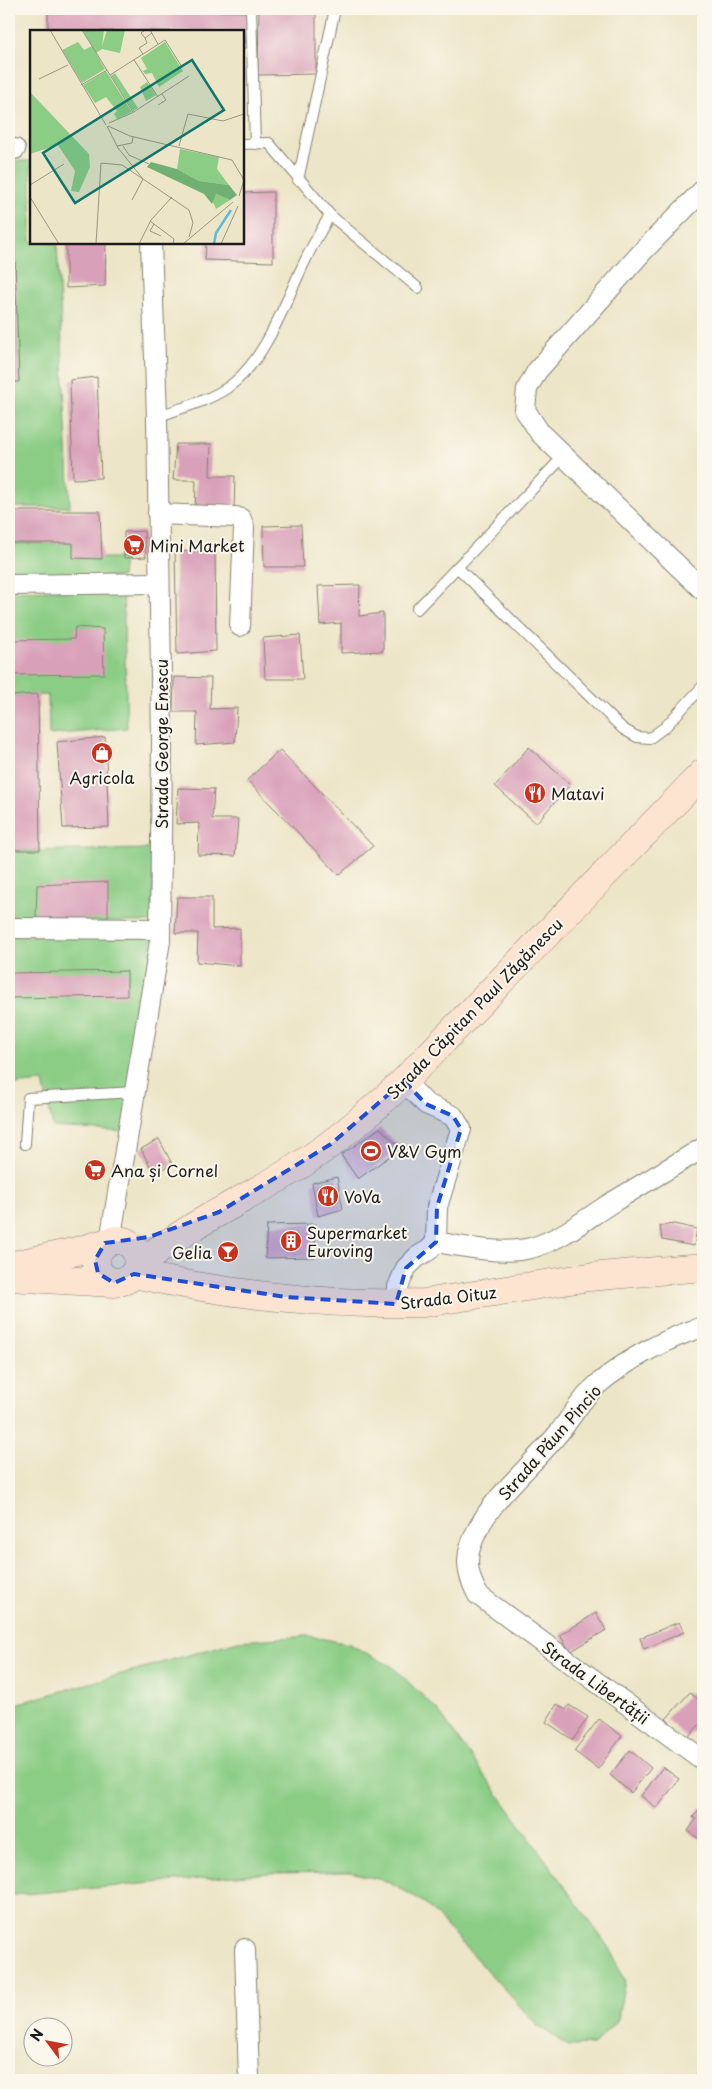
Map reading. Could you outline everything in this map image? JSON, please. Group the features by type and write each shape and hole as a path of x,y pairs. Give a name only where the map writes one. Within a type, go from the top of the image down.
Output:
{"main road":[{"name":"Strada Căpitan Paul Zăgănescu","path":"129,1274 164,1246 313,1157 352,1128 404,1081 703,773"},
{"name":"Strada Căpitan Paul Zăgănescu","path":"9,1266 73,1252 111,1241 149,1237 218,1212"},
{"path":"111,1241 123,1241 134,1248 138,1260 129,1274 102,1278 96,1266 97,1253 111,1241"},
{"name":"Strada Oituz","path":"129,1274 187,1285 286,1297 396,1304 424,1303 589,1277 703,1267"},
{"path":"9,1276 129,1274"}],"street":[{"path":"703,190 643,251 537,371 526,389 525,410 540,433 563,457 703,590"},
{"name":"Strada George Enescu","path":"111,1241 160,941 162,742 151,244"},
{"path":"158,514 236,517 241,519 244,527 240,626"},
{"path":"9,585 159,583"},
{"path":"9,928 160,929"},
{"path":"396,1304 398,1287 406,1268 436,1242 436,1207 461,1130 453,1116 426,1104 404,1081"},
{"path":"436,1242 472,1248 501,1250 529,1248 559,1238 703,1148"},
{"name":"Strada Păun Pincio","path":"489,1603 478,1595 468,1569 470,1548 497,1502 534,1464 562,1430 574,1411 596,1386 618,1369 651,1349 689,1331 703,1327"},
{"name":"Strada Libertății","path":"489,1603 703,1760"},
{"path":"245,1949 249,2080"}],"lane":[{"path":"251,9 255,144"},
{"path":"298,180 334,9"},
{"path":"244,144 269,143 298,180 330,215 418,288"},
{"path":"156,417 206,399 227,388 245,372 272,333 306,260 330,215"},
{"path":"417,609 563,457"},
{"path":"457,567 623,729 637,737 650,738 665,727 703,686"},
{"path":"25,1144 28,1098 136,1092"}],"highlighted area":[{"path":"404,1081 426,1104 453,1116 461,1129 437,1207 436,1242 406,1268 396,1304 286,1297 134,1274 114,1283 98,1273 95,1260 105,1243 149,1237 219,1212 331,1144"}],"green space":[{"path":"9,161 30,161 30,244 57,244 70,507 9,507"},
{"path":"9,543 73,543 74,558 124,558 122,577 9,578"},
{"path":"123,589 127,728 49,735 48,695 9,696 9,591"},
{"path":"154,849 152,922 9,922 9,851"},
{"path":"153,935 126,1132 53,1127 43,1082 9,1085 9,936"},
{"path":"309,1636 349,1644 393,1667 438,1711 609,1948 625,1980 618,2019 594,2045 568,2046 538,2026 426,1904 390,1882 350,1872 270,1873 13,1895 9,1898 9,1706 238,1641"}],"building":[{"path":"48,9 159,9 247,12 246,48 244,48 244,30 48,30"},
{"path":"259,9 316,9 316,74 258,75"},
{"path":"273,192 273,262 205,260 206,244 244,244 244,193"},
{"path":"9,197 13,197 19,382 9,382"},
{"path":"66,244 106,244 105,286 66,288"},
{"path":"97,377 101,478 73,479 70,380"},
{"path":"176,444 211,444 210,476 235,476 234,512 195,512 196,480 173,480"},
{"path":"9,511 100,511 102,559 73,558 73,543 9,543"},
{"path":"301,525 303,567 264,567 263,526"},
{"name":"Mini Market","path":"144,531 146,557 124,558 124,532"},
{"path":"215,550 216,651 177,654 175,552"},
{"path":"360,585 359,616 383,613 383,651 341,653 341,623 320,625 318,586"},
{"path":"75,627 103,629 104,674 9,675 9,640 74,639"},
{"path":"300,635 303,679 265,679 263,638"},
{"path":"174,677 211,678 210,709 237,708 235,742 196,745 197,712 173,712"},
{"path":"38,694 40,850 9,850 9,696"},
{"path":"105,737 109,827 63,828 57,742"},
{"path":"529,747 570,785 536,823 495,786"},
{"path":"280,750 373,846 339,875 247,780"},
{"path":"178,788 214,789 212,819 238,819 235,856 198,855 199,823 176,824"},
{"path":"108,882 108,919 36,919 37,885"},
{"path":"10,896 13,917 9,917"},
{"path":"177,897 212,897 212,929 240,928 240,966 197,962 198,933 175,933"},
{"path":"127,971 127,996 9,998 9,973"},
{"name":"V&V Gym","path":"380,1128 401,1148 358,1179 341,1155"},
{"path":"159,1139 172,1164 154,1174 141,1149"},
{"name":"VoVa","path":"337,1177 343,1209 318,1216 312,1183"},
{"name":"Supermarket Euroving","path":"316,1224 315,1257 265,1258 267,1225"},
{"path":"674,1224 697,1229 694,1246 662,1240 660,1226"},
{"path":"596,1613 606,1630 570,1652 560,1635"},
{"path":"679,1622 684,1632 644,1649 640,1638"},
{"path":"690,1692 703,1704 703,1721 687,1738 666,1719"},
{"path":"557,1704 566,1710 569,1705 588,1717 573,1740 546,1722"},
{"path":"599,1719 622,1736 598,1769 574,1751"},
{"path":"630,1750 651,1768 631,1793 610,1775"},
{"path":"663,1767 679,1779 657,1808 641,1796"},
{"path":"701,1807 703,1809 703,1842 688,1831 696,1819 693,1817"}],"place":[{"name":"Mini Market","path":"134,545"},
{"name":"Agricola","path":"102,753"},
{"name":"Matavi","path":"535,793"},
{"name":"V&V Gym","path":"371,1151"},
{"name":"Ana și Cornel","path":"95,1170"},
{"name":"VoVa","path":"328,1196"},
{"name":"Supermarket Euroving","path":"291,1241"},
{"name":"Gelia","path":"228,1252"}]}
